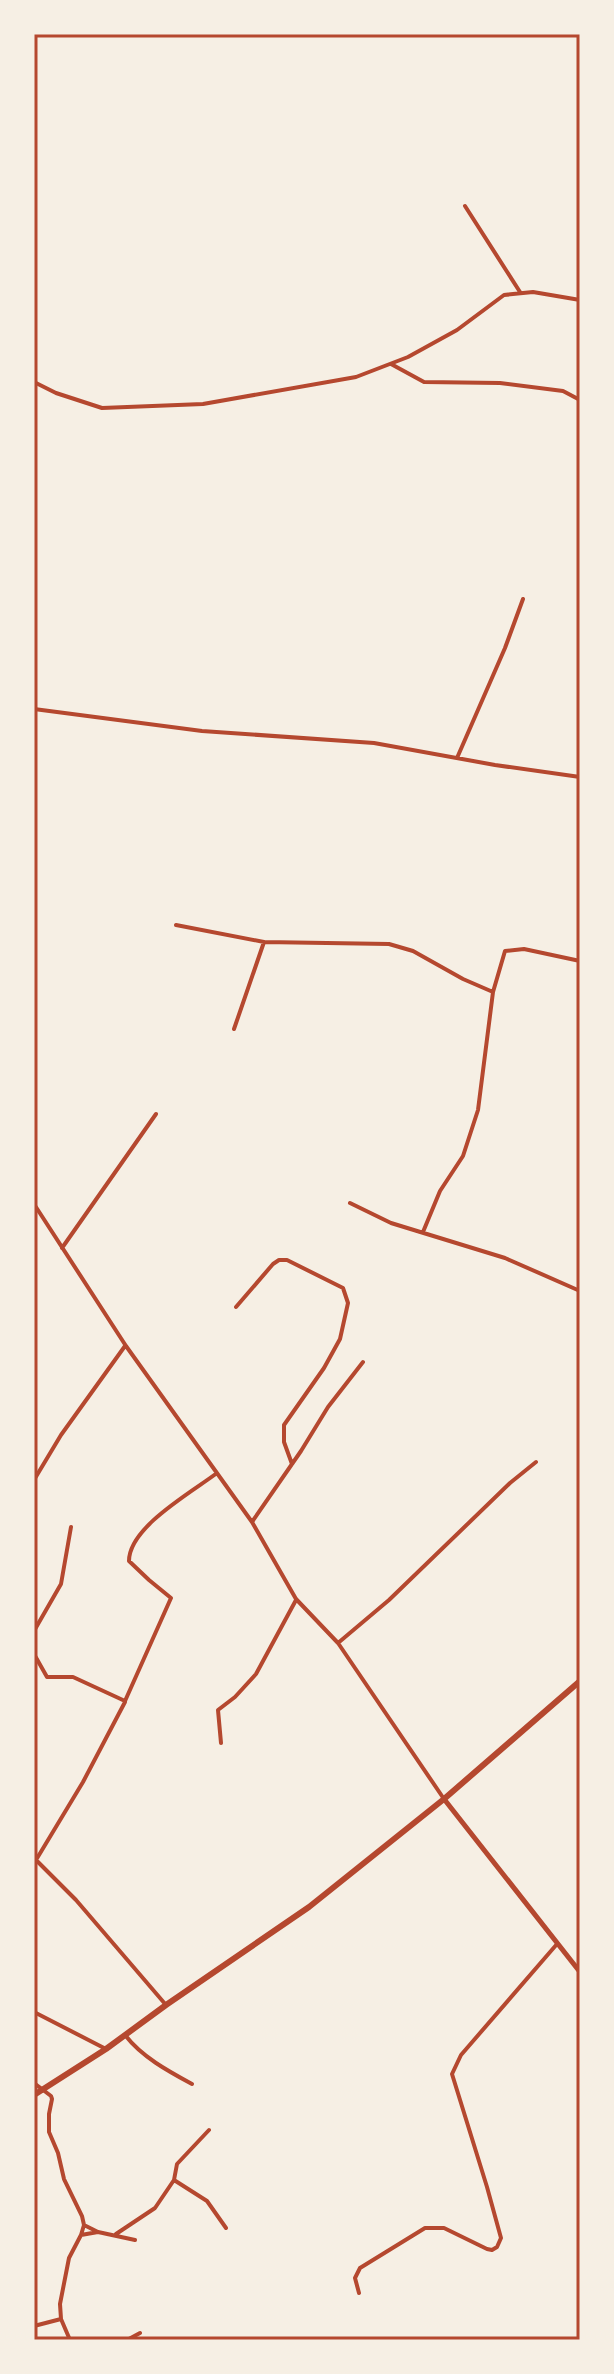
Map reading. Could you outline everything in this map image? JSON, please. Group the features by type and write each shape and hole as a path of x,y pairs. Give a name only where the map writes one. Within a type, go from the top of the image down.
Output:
{"main road":[{"path":"34,2095 106,2049 309,1907 444,1799 580,1681"},
{"path":"444,1799 580,1972"}],"street":[{"path":"465,206 520,292"},
{"path":"34,382 56,393 102,408 203,404 356,377 408,357 457,330 504,295 533,292 580,300"},
{"path":"391,364 424,382 500,383 563,391 580,400"},
{"path":"457,758 523,599"},
{"path":"34,709 202,731 374,743 580,777"},
{"path":"176,925 264,942 389,944 413,951 493,992"},
{"path":"234,1029 264,942"},
{"path":"423,1232 440,1191 463,1156 478,1110 493,992 505,951 524,949 580,961"},
{"path":"62,1248 156,1114"},
{"path":"350,1203 391,1223 505,1258 580,1291"},
{"path":"34,1204 126,1346 252,1522 296,1599 338,1643 444,1799"},
{"path":"236,1307 279,1260 287,1260 343,1288 346,1293 348,1303 340,1339 324,1368 284,1425 284,1442 292,1464"},
{"path":"34,1480 61,1435 126,1346"},
{"path":"252,1522 328,1407 363,1362"},
{"path":"338,1643 389,1600 454,1535 536,1462"},
{"path":"166,2005 76,1900 35,1859 83,1782 125,1701 171,1598 129,1561 129,1550 146,1527 217,1473"},
{"path":"34,1631 61,1584 71,1527"},
{"path":"221,1743 218,1710 256,1674 296,1599"},
{"path":"34,1654 47,1677 73,1677 125,1701"},
{"path":"359,2293 355,2278 360,2268 425,2228 444,2228 487,2249 497,2247 501,2238 491,2199 452,2074 461,2055 557,1944"},
{"path":"34,2012 106,2049"},
{"path":"125,2035 132,2045 155,2062 192,2084"},
{"path":"34,2083 52,2099 49,2132 64,2179 84,2225 63,2278 61,2319 70,2340"},
{"path":"116,2234 155,2208 174,2180 177,2164 209,2130"},
{"path":"174,2180 207,2201 226,2228"},
{"path":"84,2225 98,2232"},
{"path":"81,2235 98,2232 135,2240"},
{"path":"34,2326 61,2319"},
{"path":"127,2340 140,2333"}]}
